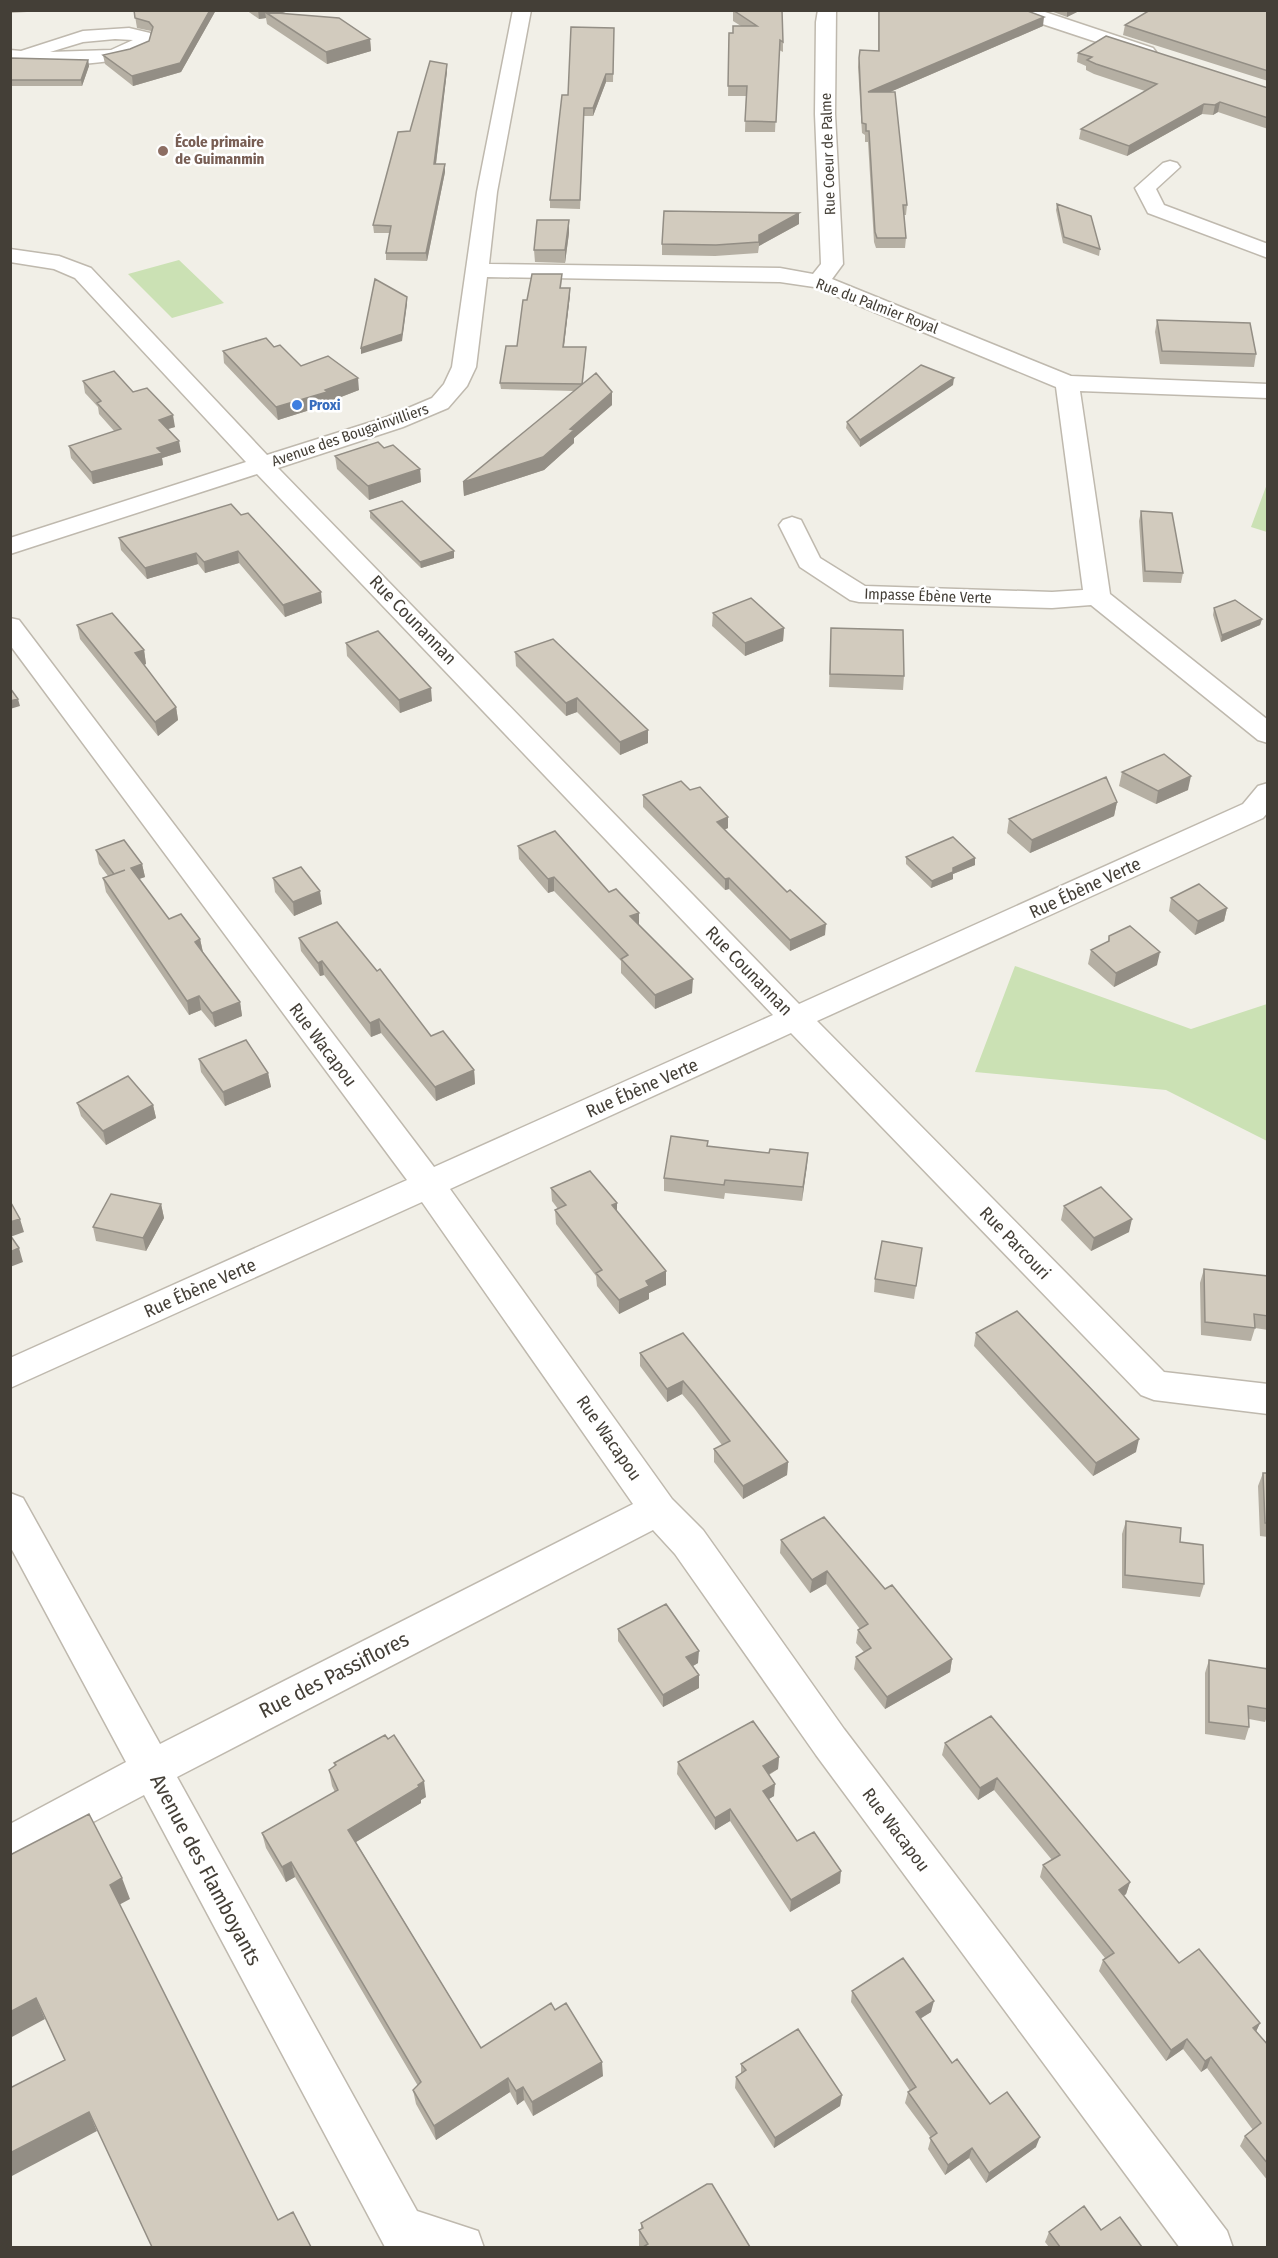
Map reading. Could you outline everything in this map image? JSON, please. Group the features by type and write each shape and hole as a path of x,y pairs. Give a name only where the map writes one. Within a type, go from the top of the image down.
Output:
{"street":[{"name":"Avenue des Bougainvilliers","path":"10,546 395,422 440,403 455,386 464,367 487,192 522,10"},
{"path":"1019,10 1166,58"},
{"name":"Rue Coeur de Palme","path":"819,281 832,264 825,114 826,16"},
{"path":"115,32 143,37 141,46 128,53 88,57 18,56 45,47 115,32"},
{"path":"1170,167 1145,188 1155,209 1268,252"},
{"name":"Rue Counannan","path":"10,255 59,263 83,273 263,464 797,1020"},
{"name":"Rue du Palmier Royal","path":"478,270 780,275 819,281 1068,383 1268,391"},
{"path":"1068,383 1097,597 1268,734"},
{"name":"Impasse Ébène Verte","path":"792,525 809,562 859,594 1052,600 1097,597"},
{"name":"Rue Wacapou","path":"10,626 429,1185 659,1510 689,1542 830,1742 1210,2247"},
{"name":"Rue Ébène Verte","path":"10,1374 797,1020 1253,811 1268,792"},
{"name":"Rue Parcouri","path":"797,1020 1154,1385 1268,1399"},
{"name":"Avenue des Flamboyants","path":"10,1509 152,1769 399,2239"},
{"name":"Rue des Passiflores","path":"10,1846 152,1769 624,1525 659,1510"},
{"path":"399,2239 461,2247"}],"green space":[{"path":"179,260 224,303 172,318 128,274"},
{"path":"1267,484 1267,532 1251,527"},
{"path":"1015,966 1191,1029 1267,1004 1267,1141 1166,1090 975,1072"}],"building":[{"path":"134,10 210,10 180,63 132,76 103,55 130,49 149,41 153,27 149,22 135,18"},
{"path":"733,10 782,10 783,42 780,40 776,122 745,121 747,86 728,86 729,33 733,33 733,26 757,26"},
{"path":"879,10 1025,10 1044,17 868,92 895,92 907,205 903,205 906,238 877,238 869,131 866,131 866,124 862,123 860,50 879,51"},
{"path":"1150,10 1268,10 1268,71 1125,25"},
{"path":"265,12 339,18 370,39 326,52"},
{"path":"571,27 614,28 613,74 606,74 593,108 584,108 580,200 550,200 562,95 568,95"},
{"path":"1106,36 1268,88 1268,118 1220,102 1215,105 1204,104 1129,146 1081,129 1157,84 1096,64 1087,60 1092,57 1078,53"},
{"path":"10,58 88,60 81,80 10,80"},
{"path":"430,61 447,64 434,164 445,164 426,253 386,253 391,226 373,225 398,132 410,131"},
{"path":"1057,204 1091,216 1100,249 1064,237"},
{"path":"664,211 799,213 759,235 759,242 716,245 662,244"},
{"path":"537,220 569,220 565,250 534,250"},
{"path":"532,274 562,274 560,288 570,288 563,347 586,347 582,384 500,383 506,346 517,346 523,300 527,300"},
{"path":"375,279 407,297 402,334 361,348"},
{"path":"1157,320 1250,323 1256,354 1162,351"},
{"path":"266,338 274,347 280,345 301,366 328,356 358,378 325,390 327,392 276,407 223,351"},
{"path":"921,365 954,378 860,440 847,422"},
{"path":"114,371 133,392 147,388 173,415 159,420 179,441 157,448 162,453 91,472 69,446 121,429 97,403 101,401 83,381"},
{"path":"596,373 612,392 570,429 574,430 543,457 463,482"},
{"path":"378,442 384,448 393,445 420,469 368,486 335,456"},
{"path":"402,501 454,551 420,562 370,511"},
{"path":"231,504 241,515 248,513 321,592 283,605 238,551 204,562 196,553 145,568 119,538"},
{"path":"1141,511 1172,513 1183,573 1145,571"},
{"path":"751,598 784,628 745,643 713,613"},
{"path":"1235,600 1262,619 1222,635 1214,608"},
{"path":"112,613 144,650 135,653 176,707 155,722 77,625"},
{"path":"831,628 903,630 904,676 830,674"},
{"path":"378,631 431,688 399,700 346,643"},
{"path":"553,639 648,730 620,742 577,698 566,703 515,652"},
{"path":"10,688 18,699 10,701"},
{"path":"1164,754 1191,776 1158,791 1122,772"},
{"path":"1106,777 1117,802 1032,840 1009,819"},
{"path":"681,781 690,790 700,787 728,817 717,822 787,892 790,890 826,924 790,940 729,878 725,879 643,795"},
{"path":"555,831 609,892 616,889 639,913 630,916 693,979 655,995 621,959 628,955 554,877 548,879 518,846"},
{"path":"953,837 975,858 953,868 953,872 932,881 906,857"},
{"path":"124,840 142,864 131,868 169,919 181,914 200,939 195,942 240,1002 212,1013 199,996 187,1001 103,878 114,874 96,850"},
{"path":"301,867 320,891 293,902 273,878"},
{"path":"1199,884 1227,908 1198,921 1171,898"},
{"path":"337,922 377,971 380,969 431,1036 443,1031 474,1070 435,1087 379,1019 370,1023 322,961 318,963 299,938"},
{"path":"1130,926 1160,952 1116,973 1091,950 1109,941 1109,936"},
{"path":"246,1040 268,1073 223,1092 199,1059"},
{"path":"128,1076 153,1105 103,1131 77,1103"},
{"path":"671,1136 708,1141 707,1146 769,1153 770,1149 808,1153 803,1187 725,1180 724,1185 664,1178"},
{"path":"590,1171 617,1203 612,1205 666,1271 646,1281 649,1286 619,1300 596,1273 602,1270 555,1210 566,1205 551,1188"},
{"path":"1101,1187 1132,1219 1094,1238 1064,1206"},
{"path":"111,1194 161,1204 143,1238 93,1227"},
{"path":"10,1201 20,1219 10,1222"},
{"path":"10,1235 19,1248 10,1252"},
{"path":"882,1241 922,1248 916,1286 875,1279"},
{"path":"1204,1269 1268,1276 1268,1316 1254,1314 1255,1328 1205,1322"},
{"path":"1017,1311 1139,1439 1096,1463 976,1333"},
{"path":"683,1333 788,1462 743,1486 714,1449 730,1441 695,1395 683,1381 667,1389 640,1353"},
{"path":"1263,1473 1268,1473 1268,1523 1265,1523"},
{"path":"824,1517 885,1589 892,1585 952,1659 887,1697 856,1657 871,1648 858,1630 868,1624 827,1571 812,1580 781,1540"},
{"path":"1126,1521 1181,1528 1180,1542 1203,1545 1204,1584 1125,1575"},
{"path":"666,1604 699,1651 686,1657 699,1675 663,1695 618,1629"},
{"path":"1209,1660 1268,1669 1268,1709 1248,1706 1249,1727 1209,1722"},
{"path":"991,1716 1130,1882 1119,1890 1179,1963 1199,1949 1260,2023 1253,2028 1268,2045 1268,2164 1245,2136 1261,2123 1211,2057 1205,2061 1187,2039 1171,2050 1103,1960 1114,1953 1043,1865 1060,1855 997,1778 980,1788 945,1743"},
{"path":"753,1721 779,1757 763,1766 775,1784 763,1791 797,1841 814,1832 841,1871 791,1900 730,1809 715,1818 678,1762"},
{"path":"385,1735 388,1739 394,1735 424,1781 418,1785 419,1787 348,1830 481,2048 551,2003 555,2010 566,2003 602,2062 532,2102 523,2087 516,2091 508,2078 434,2126 413,2090 421,2082 291,1862 282,1867 262,1833 338,1790 329,1770 336,1765 334,1763"},
{"path":"89,1814 122,1878 110,1885 278,2220 293,2212 311,2247 152,2247 89,2112 10,2153 10,2088 65,2060 36,1998 10,2012 10,1855"},
{"path":"903,1958 934,2001 916,2012 952,2063 957,2059 990,2104 1007,2092 1040,2137 989,2173 972,2148 948,2165 930,2138 937,2133 908,2092 916,2087 852,1991"},
{"path":"798,2029 842,2095 775,2138 736,2077 746,2070 741,2064"},
{"path":"707,2184 712,2184 750,2247 643,2247 648,2244 639,2230 643,2228 641,2223"},
{"path":"1084,2206 1101,2230 1120,2217 1142,2247 1060,2247 1049,2232"}],"place":[{"name":"École primaire de Guimanmin","path":"163,151"},
{"name":"Proxi","path":"297,405"}]}
